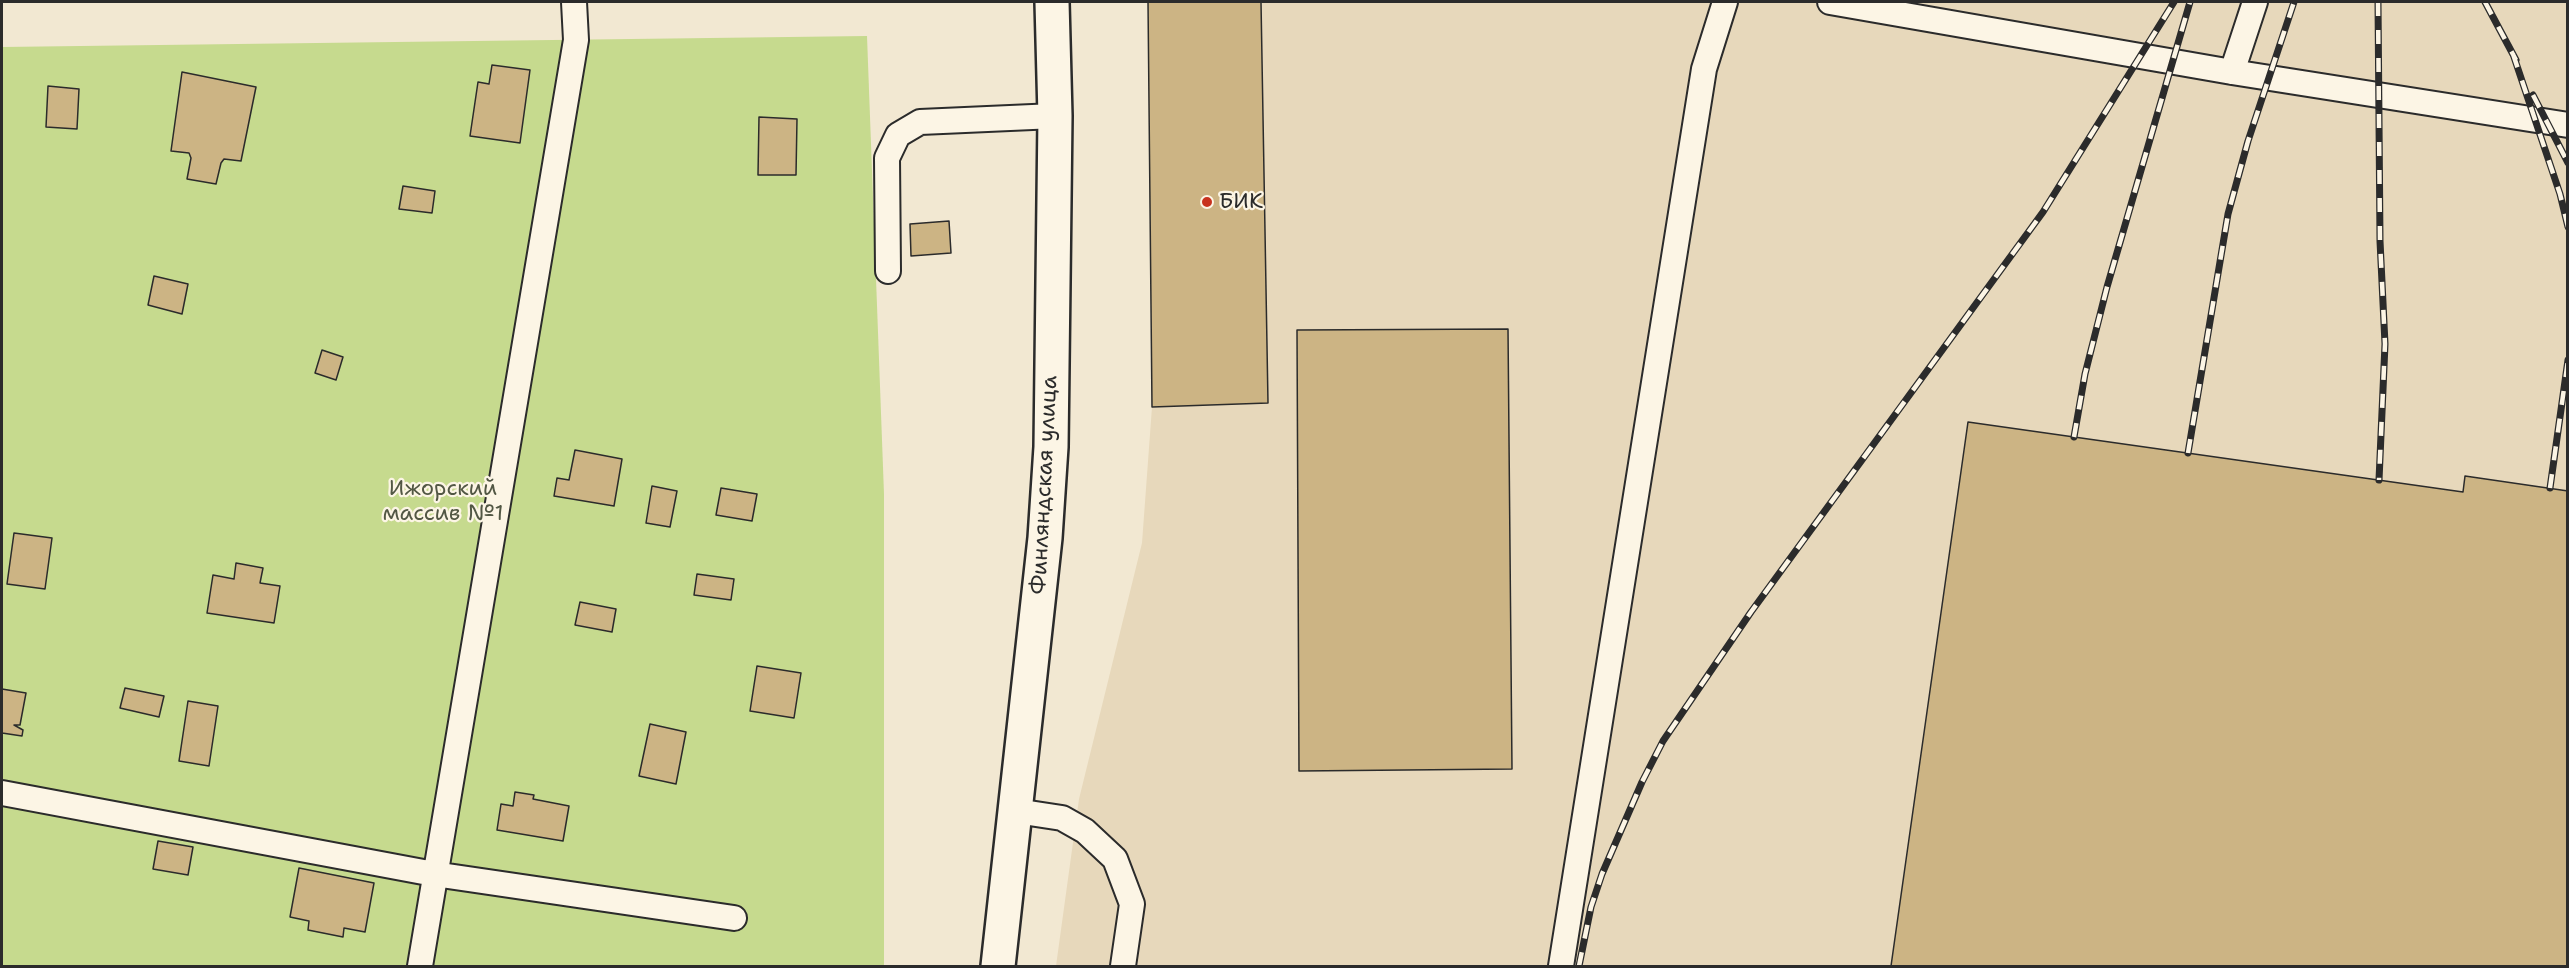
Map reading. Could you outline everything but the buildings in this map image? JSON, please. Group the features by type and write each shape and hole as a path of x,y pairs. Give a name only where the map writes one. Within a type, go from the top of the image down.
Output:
{"street":[{"name":"Финляндская улица","path":"998,966 1045,537 1051,447 1055,116 1052,2"}],"lane":[{"path":"420,966 576,40 574,2"},
{"path":"1561,966 1704,69 1725,2"},
{"path":"1830,2 2232,72 2568,125"},
{"path":"2232,72 2255,2"},
{"path":"888,271 887,158 898,135 920,122 1055,116"},
{"path":"2,793 434,874 734,918"},
{"path":"1016,810 1062,818 1085,831 1115,859 1132,904 1123,966"}],"shaded area":[{"path":"1261,2 2567,2 2567,966 1056,966 1079,799 1142,543 1152,407 1268,403"}],"green space":[{"name":"Ижорский массив №1","path":"867,36 884,494 884,966 2,966 2,47"}],"railway":[{"path":"1579,966 1591,907 1602,874 1642,782 1663,741 1751,612 2043,212 2174,2"},
{"path":"2074,437 2085,374 2107,287 2190,2"},
{"path":"2188,453 2228,214 2248,141 2294,2"},
{"path":"2378,2 2380,241 2385,344 2379,480"},
{"path":"2485,2 2516,60"},
{"path":"2513,54 2560,194 2568,227"},
{"path":"2533,95 2568,163"},
{"path":"2550,488 2568,360"}],"place":[{"name":"БИК","path":"1207,202"}]}
